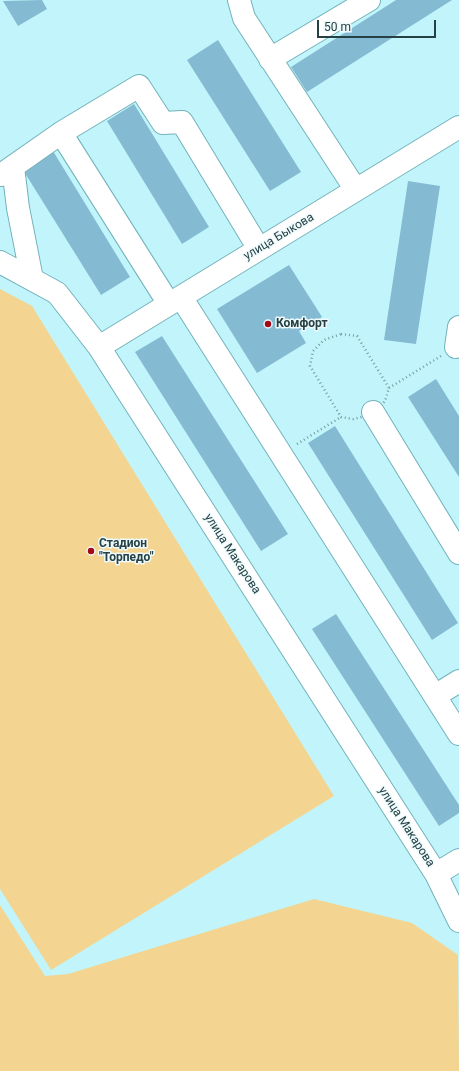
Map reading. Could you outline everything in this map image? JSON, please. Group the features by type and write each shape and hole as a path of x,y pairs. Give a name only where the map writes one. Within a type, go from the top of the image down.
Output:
{"street":[{"path":"239,0 244,18 356,190"},
{"path":"270,59 369,0"},
{"path":"32,279 18,208 7,171 61,134 139,86 163,123 182,122 259,249"},
{"name":"улица Быкова","path":"99,347 459,127"},
{"path":"61,134 280,454 459,734"},
{"name":"улица Макарова","path":"0,262 57,293 99,347 436,874 459,921"},
{"path":"373,412 459,553"},
{"path":"435,696 459,681"},
{"path":"436,874 459,860"}],"path":[{"path":"389,388 357,336 341,334 324,340 313,351 310,366 341,417 353,420 373,412 385,401 389,388 457,337"},
{"path":"280,454 341,417"}],"shaded area":[{"name":"Стадион \"Торпедо\"","path":"0,289 32,306 334,796 51,970 0,889"},
{"path":"314,899 412,923 458,955 459,1071 0,1071 0,905 45,976 68,974"}],"building":[{"path":"42,0 47,9 18,26 3,1"},
{"path":"396,0 452,0 307,92 291,67"},
{"path":"218,40 301,172 270,191 187,60"},
{"path":"134,104 209,227 182,244 107,121"},
{"path":"53,151 130,277 101,295 23,170"},
{"path":"408,181 440,186 416,344 384,340"},
{"name":"Комфорт","path":"289,265 322,317 299,331 306,343 257,373 217,309"},
{"path":"162,336 288,534 261,551 135,352"},
{"path":"436,379 459,416 459,477 408,397"},
{"path":"335,426 458,623 432,640 308,443"},
{"path":"336,614 459,805 459,813 439,826 312,629"}],"place":[{"name":"Комфорт","path":"268,324"},
{"name":"Стадион \"Торпедо\"","path":"91,551"}]}
